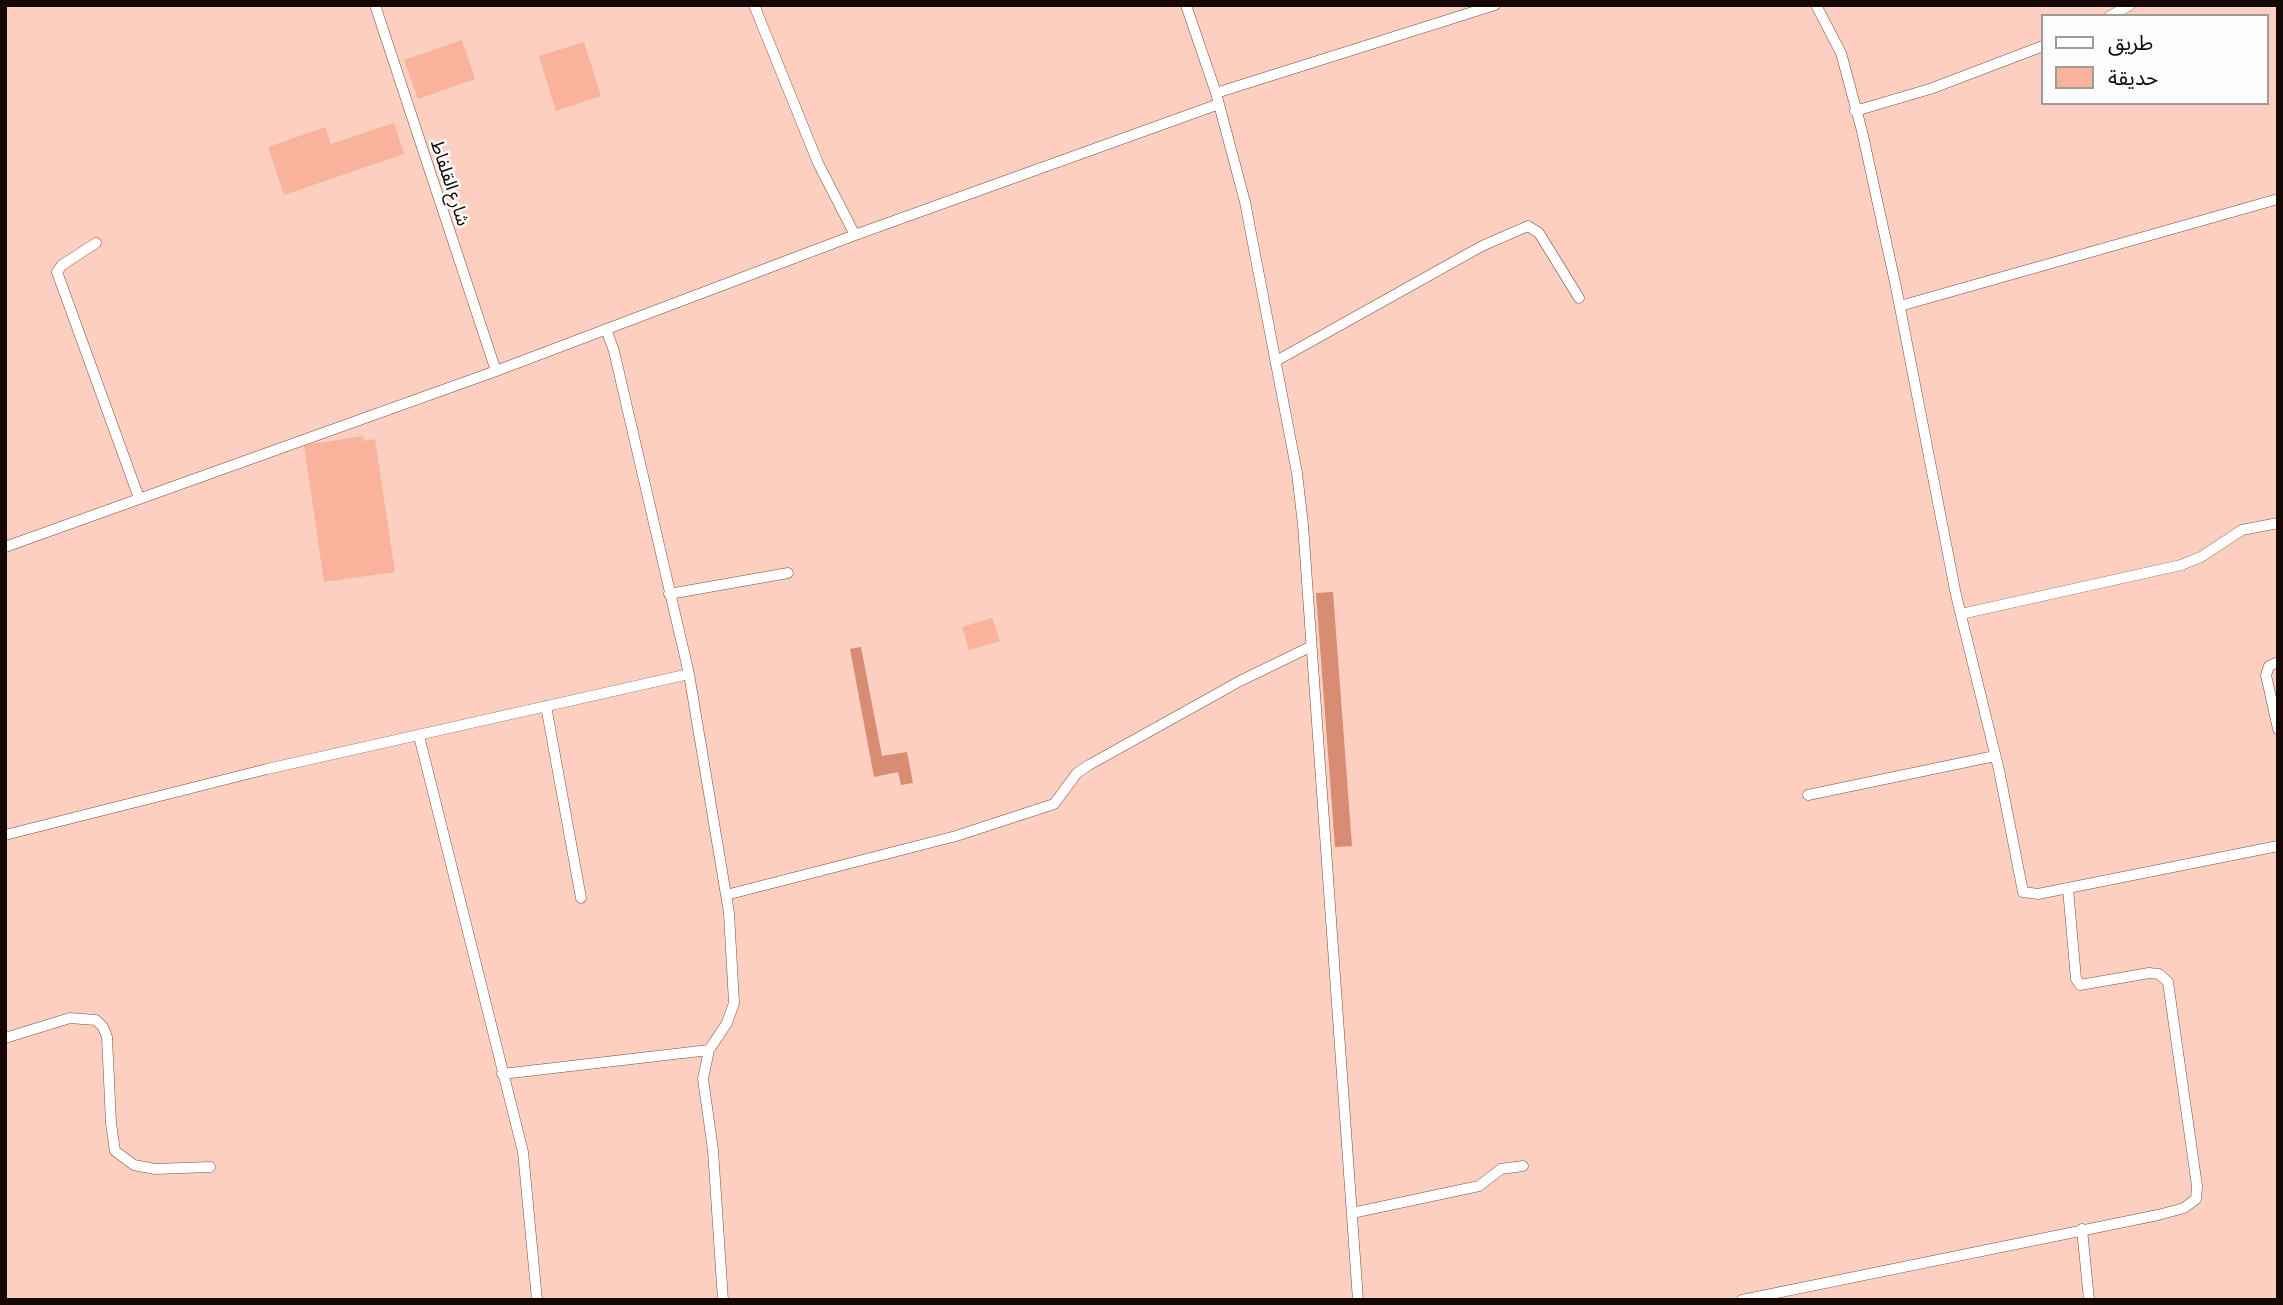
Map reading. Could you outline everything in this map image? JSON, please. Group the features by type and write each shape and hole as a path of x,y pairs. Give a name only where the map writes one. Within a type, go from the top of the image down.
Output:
{"street":[{"name":"شارع القلفاط","path":"375,5 496,371"},
{"path":"754,5 818,163 855,235"},
{"path":"1186,5 1216,93 1245,202 1276,361 1303,525 1358,1300"},
{"path":"1216,93 1495,5"},
{"path":"1816,5 1841,54 1855,111 1900,306 1961,614 1995,756 2022,892 2031,895 2278,846"},
{"path":"2114,14 2130,5"},
{"path":"1855,111 1930,89 2042,46"},
{"path":"5,547 496,371 855,235 1219,104"},
{"path":"1900,306 2278,199"},
{"path":"1276,361 1482,246 1528,226 1539,233 1579,298"},
{"path":"96,243 62,265 57,272 139,498"},
{"path":"606,329 614,351 689,674 726,895 734,1003 731,1017 709,1050 703,1079 713,1150 723,1300"},
{"path":"1961,614 2180,565 2201,557 2242,530 2278,523"},
{"path":"669,594 788,573"},
{"path":"726,895 956,836 1054,804 1083,769 1240,681 1310,647"},
{"path":"2278,662 2269,666 2266,675 2278,729"},
{"path":"5,835 267,769 689,674"},
{"path":"546,706 581,898"},
{"path":"419,736 523,1152 537,1300"},
{"path":"1808,795 1995,756"},
{"path":"1742,1300 2184,1208 2196,1199 2197,1186 2168,982 2159,974 2149,973 2080,985 2076,979 2068,888"},
{"path":"5,1038 69,1018 96,1020 107,1037 111,1123 116,1151 134,1165 155,1169 210,1167"},
{"path":"502,1074 709,1050"},
{"path":"1352,1213 1479,1185 1501,1169 1523,1166"},
{"path":"2082,1229 2089,1300"}],"green space":[{"path":"462,40 475,79 418,99 404,60"},
{"path":"584,42 601,96 556,111 539,56"},
{"path":"394,123 404,154 284,195 268,147 325,127 331,144"},
{"path":"363,436 364,441 375,439 395,572 324,582 304,445"},
{"path":"992,618 1000,641 969,650 962,627"}],"shaded area":[{"path":"1333,592 1352,846 1335,847 1316,593"},
{"path":"861,647 882,756 907,752 913,783 901,785 898,772 874,777 850,649"}]}
